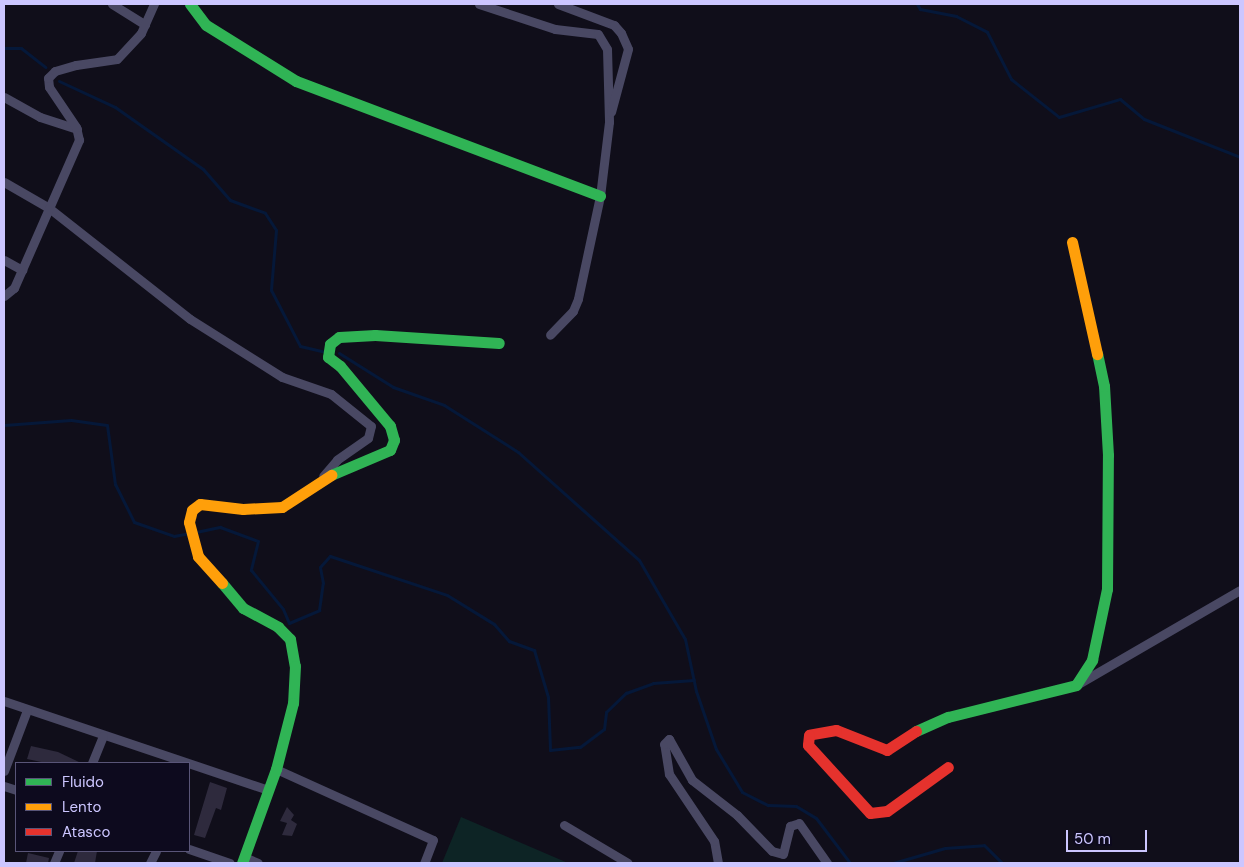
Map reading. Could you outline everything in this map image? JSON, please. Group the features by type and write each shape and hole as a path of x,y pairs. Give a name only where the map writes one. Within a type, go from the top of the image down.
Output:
{"street":[{"path":"112,4 145,25"},
{"path":"4,296 14,288 79,140 77,129 49,87 48,78 55,71 117,59 141,33 154,4"},
{"path":"190,4 206,25 296,81 600,196"},
{"path":"479,4 555,29 598,34 607,50 609,122"},
{"path":"550,335 572,311 578,298 600,196 609,122 628,49 614,25 558,4"},
{"path":"4,97 40,117 77,129"},
{"path":"4,182 49,208 190,319 282,377 331,394 371,426 368,438 337,460 314,488"},
{"path":"1072,242 1104,386 1108,455 1107,589 1092,660 1076,685"},
{"path":"4,260 22,270"},
{"path":"258,863 243,860 276,770 293,704 295,666 290,639 278,627 243,608 198,556 192,540 189,522 192,510 200,504 243,509 282,507 339,470 390,450 394,440 390,426 367,397 328,357 330,344 339,337 352,334 499,343"},
{"path":"948,768 887,811 870,813 808,745 809,735 836,730 887,750 928,724 948,717 1076,685 1240,590"},
{"path":"4,701 27,710 67,720 103,736 177,761"},
{"path":"4,771 27,710"},
{"path":"92,762 103,736"},
{"path":"718,863 714,841 669,774 664,744 669,739 692,780 737,815 772,851 783,854 787,848 790,826 800,823 827,863"},
{"path":"190,765 268,790"},
{"path":"276,770 433,840 424,863"},
{"path":"564,825 628,863"},
{"path":"190,849 230,863"}],"green space":[{"path":"461,817 568,863 442,863"}],"building":[{"path":"31,746 58,752 79,762 41,762 27,759"},
{"path":"210,782 227,788 221,810 216,808 205,838 194,835"},
{"path":"287,807 294,815 291,820 297,824 292,836 282,835 287,823 280,821"},
{"path":"78,852 97,852 95,863 74,863"},
{"path":"28,853 49,858 48,863 26,863"}],"waterway":[{"path":"917,4 920,9 956,16 987,32 1011,79 1059,117 1120,99 1144,119 1240,157"},
{"path":"4,48 21,48 45,67"},
{"path":"59,81 115,107 203,169 230,200 265,213 276,230 271,290 300,346 322,351"},
{"path":"339,353 393,387 444,405 518,452 639,560 685,639 696,691 716,749 742,792 768,805 796,806 816,818 850,863"},
{"path":"4,425 71,420 107,425 115,484 134,522 174,536 190,533"},
{"path":"196,532 220,527 258,541 251,570 283,609 289,623 319,610 323,583 320,567 330,556 447,595 494,624 509,641 534,650 548,697 550,750 580,747 604,729 606,712 626,693 653,683 694,680"},
{"path":"893,863 945,848 984,845 1002,863"}],"traffic: fast":[{"path":"190,4 206,25 296,81 600,196"},
{"path":"331,475 390,450 394,440 390,426 340,366 328,357 330,344 339,337 375,335 499,343"},
{"path":"916,731 948,717 1076,685 1092,660 1107,589 1108,455 1104,386 1097,354"},
{"path":"222,583 243,608 278,627 290,639 295,666 293,703 276,769 242,863"}],"traffic: slow":[{"path":"1072,242 1097,354"},
{"path":"222,583 198,556 189,522 192,510 200,504 243,509 282,507 331,475"}],"traffic: jam":[{"path":"916,731 887,750 836,730 809,735 808,745 870,813 887,811 948,767"}]}
